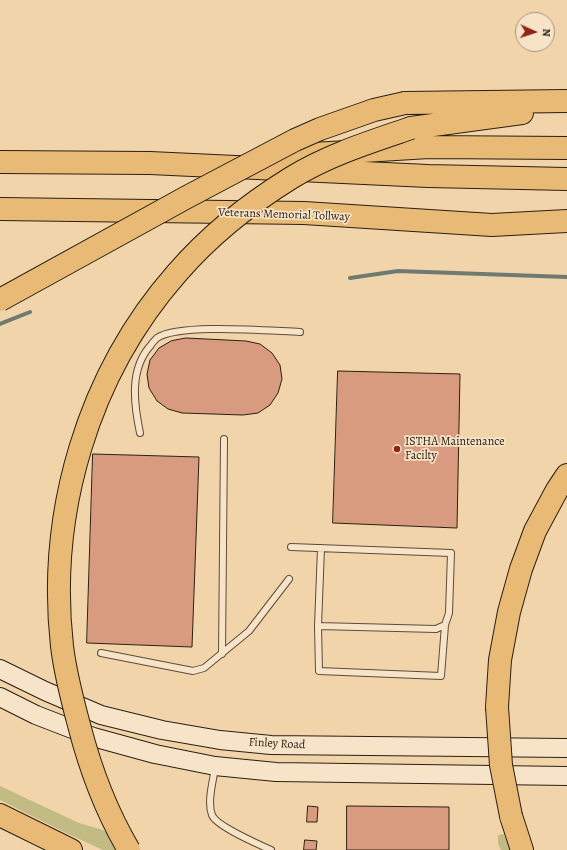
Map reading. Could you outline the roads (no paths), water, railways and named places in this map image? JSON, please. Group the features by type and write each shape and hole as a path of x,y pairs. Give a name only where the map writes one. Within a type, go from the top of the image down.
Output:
{"highway":[{"path":"0,300 295,140 320,129 374,110 405,103 567,101"},
{"path":"129,850 113,818 88,758 67,677 62,637 59,572 66,501 77,460 92,412 119,356 142,318 177,273 222,229 248,208 293,177 359,146 411,128 567,108"},
{"path":"150,163 428,147 567,148"},
{"path":"0,162 150,163 428,176 567,179"},
{"name":"Veterans Memorial Tollway","path":"0,209 304,213 492,225 567,221"},
{"path":"492,225 567,230"},
{"path":"522,850 511,816 501,766 497,707 500,660 509,612 521,569 535,532 557,490 567,475"},
{"path":"0,815 71,850"}],"main road":[{"name":"Finley Road","path":"0,669 45,691 101,715 162,730 220,740 271,745 567,748"},
{"path":"0,697 36,714 93,737 155,754 215,766 276,772 567,776"}],"lane":[{"path":"140,433 134,390 137,370 145,351 157,338 178,331 218,330 300,332"},
{"path":"222,654 224,439"},
{"path":"291,547 320,548 451,553 449,613 445,625 441,676 318,670 320,548"},
{"path":"100,653 193,671 204,668 249,631 290,579"},
{"path":"318,626 436,629 445,625"},
{"path":"215,766 210,798 212,815 217,821 230,830 271,850"}],"waterway":[{"path":"350,278 398,271 567,277"},
{"path":"0,324 30,312"}],"place":[{"name":"ISTHA Maintenance Facilty","path":"397,449"}]}
